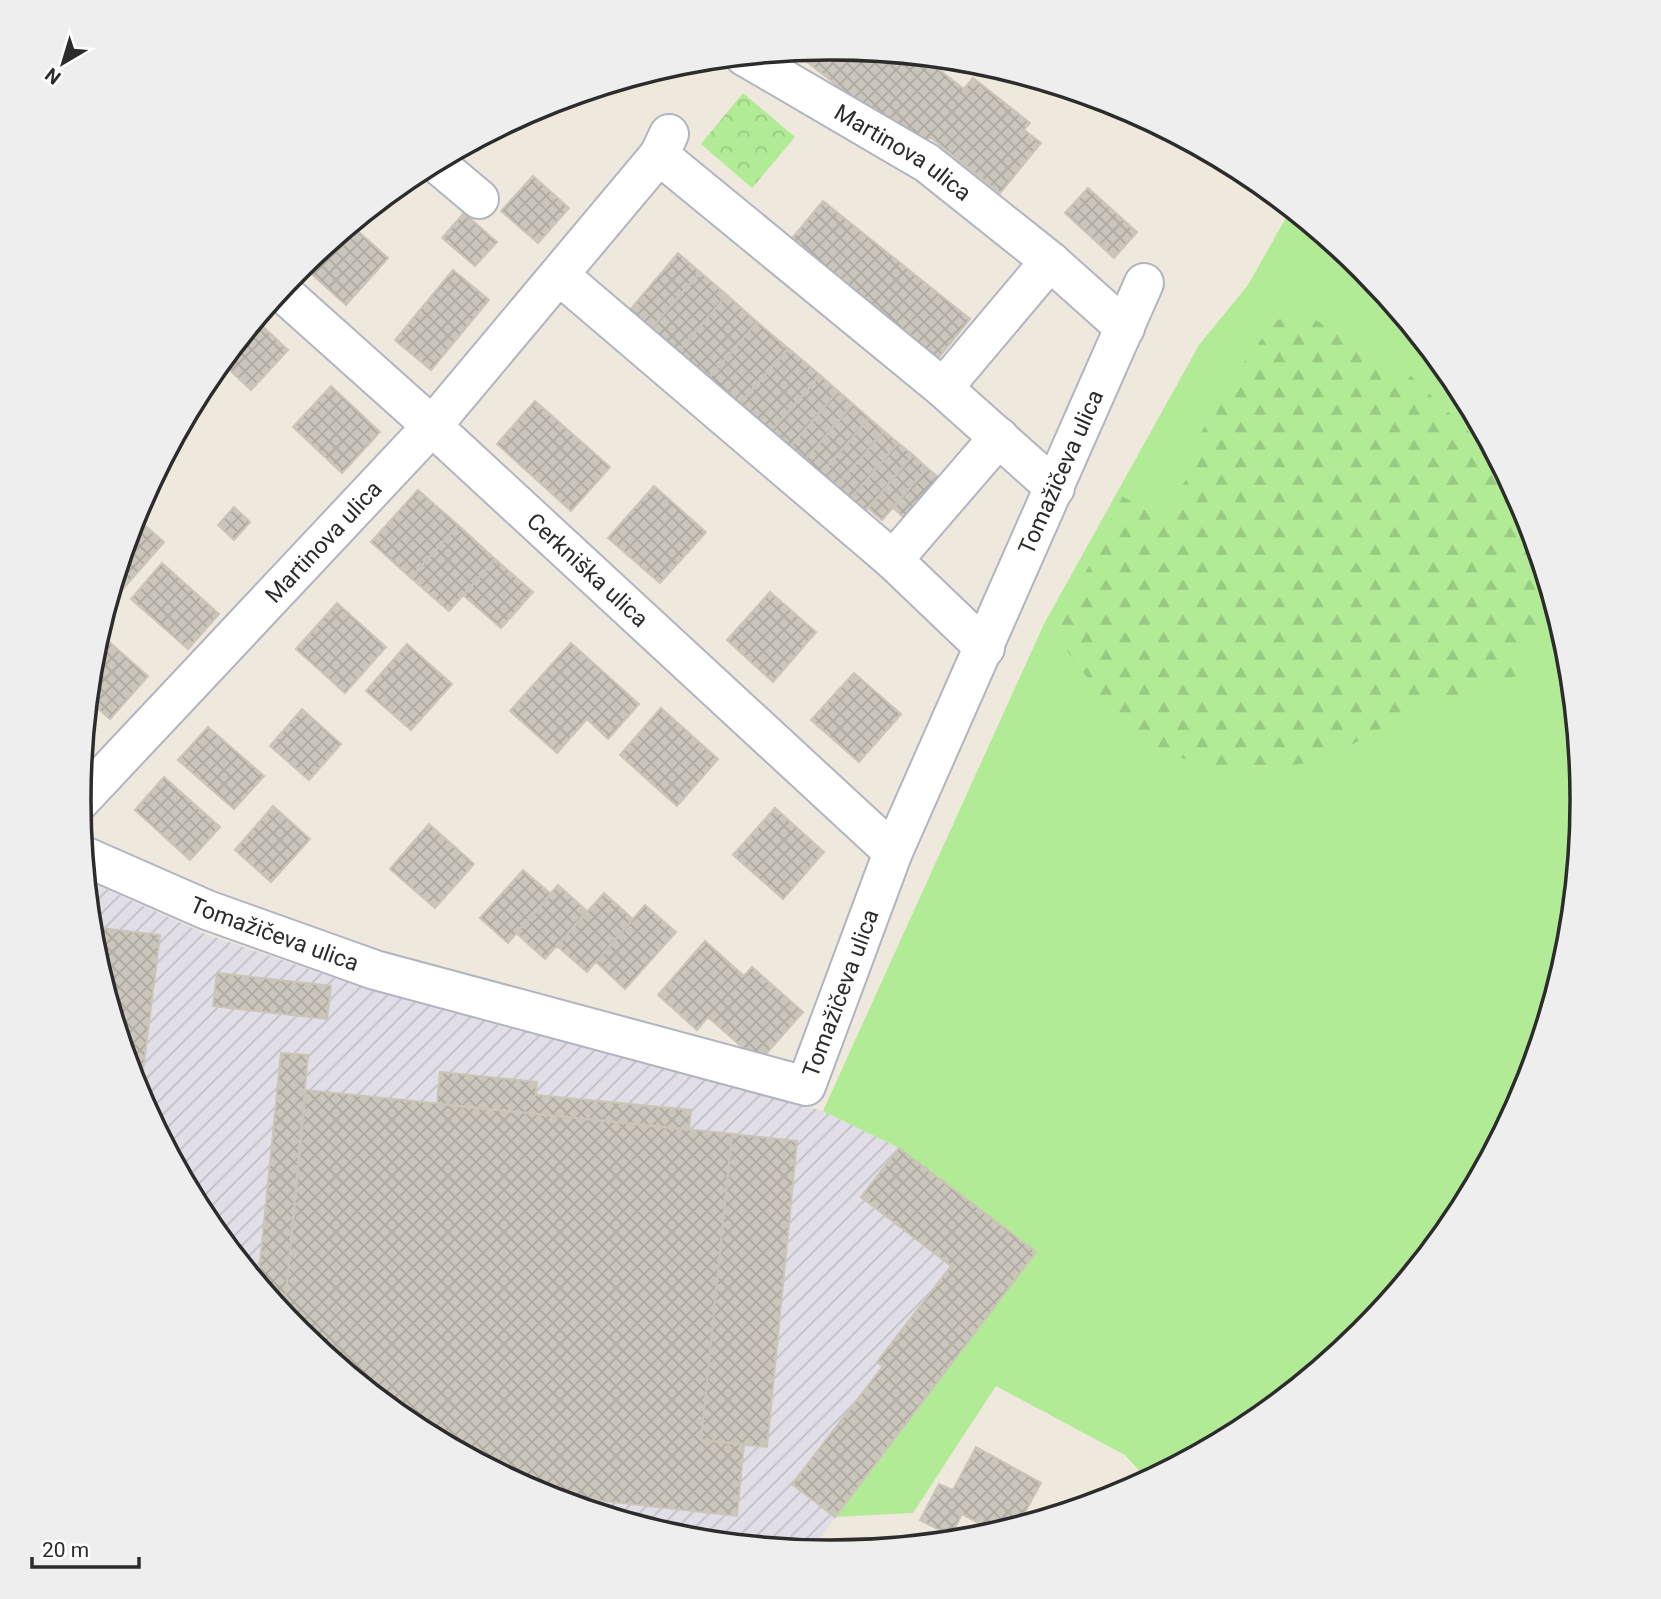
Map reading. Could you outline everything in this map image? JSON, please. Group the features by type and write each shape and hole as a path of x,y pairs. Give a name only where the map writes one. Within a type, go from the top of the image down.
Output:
{"street":[{"name":"Martinova ulica","path":"757,64 926,163 1051,261 1125,328"},
{"name":"Martinova ulica","path":"90,790 432,426 664,145 999,436 1055,488"},
{"path":"443,169 479,199"},
{"path":"943,388 1051,261"},
{"path":"559,275 892,560 985,648"},
{"name":"Tomažičeva ulica","path":"93,860 207,910 375,970 806,1086 893,852 1144,283"},
{"name":"Cerkniška ulica","path":"288,297 432,426 893,852"},
{"path":"892,560 999,436"}],"shaded area":[{"path":"96,884 208,935 350,983 823,1111 899,1148 1036,1252 819,1540 734,1533 686,1525 639,1514 547,1483 460,1440 380,1387 307,1323 243,1250 190,1170 147,1083 116,991"}],"green space":[{"path":"743,93 795,137 752,188 701,144"},
{"path":"1287,217 1354,276 1418,349 1471,430 1514,516 1545,608 1556,655 1569,751 1569,848 1564,896 1545,991 1531,1037 1494,1127 1446,1211 1418,1250 1354,1323 1281,1387 1242,1415 1140,1471 1125,1455 996,1386 913,1513 835,1517 1036,1252 899,1148 823,1111 1044,624 1199,345 1248,285"},
{"path":"1302,312 1411,376 1476,438 1514,516 1531,562 1540,590 1539,626 1516,676 1424,705 1322,761 1225,774 1150,746 1103,699 1053,632 1083,578 1122,496 1157,517 1187,479 1183,462 1243,364 1275,321"}],"building":[{"path":"805,61 879,61 936,67 964,89 973,78 1030,123 1024,130 1041,143 1000,193 930,137 920,150"},
{"path":"533,176 569,208 538,243 501,211"},
{"path":"1088,188 1137,232 1114,258 1065,213"},
{"path":"823,201 970,319 935,362 788,243"},
{"path":"464,213 497,242 475,266 442,238"},
{"path":"358,231 388,258 346,305 310,273"},
{"path":"678,253 700,272 651,329 629,311"},
{"path":"453,270 489,300 431,370 395,340"},
{"path":"700,272 727,295 678,352 651,329"},
{"path":"727,295 757,322 708,379 678,352"},
{"path":"757,322 788,348 739,405 708,379"},
{"path":"262,326 288,350 251,390 229,369"},
{"path":"788,348 820,375 770,433 739,405"},
{"path":"820,375 838,391 789,448 770,433"},
{"path":"331,386 380,432 342,473 293,427"},
{"path":"838,391 853,404 804,461 789,448"},
{"path":"535,401 610,467 571,511 497,444"},
{"path":"853,404 869,418 820,475 804,461"},
{"path":"869,418 884,431 835,488 820,475"},
{"path":"884,431 898,443 849,500 835,488"},
{"path":"898,443 913,455 864,513 849,500"},
{"path":"913,455 927,468 882,520 868,508"},
{"path":"927,468 942,480 907,520 893,508"},
{"path":"654,486 706,532 660,583 608,538"},
{"path":"418,490 458,525 411,578 371,542"},
{"path":"234,507 250,522 234,540 218,525"},
{"path":"144,525 164,542 122,590 130,562"},
{"path":"458,525 495,559 449,611 411,578"},
{"path":"495,559 533,592 501,628 463,595"},
{"path":"162,563 219,614 188,649 131,599"},
{"path":"770,592 816,632 773,682 727,640"},
{"path":"337,603 386,647 345,693 296,649"},
{"path":"108,641 148,676 110,719 97,707"},
{"path":"571,643 639,704 608,739 587,719 557,753 510,711"},
{"path":"407,644 452,684 411,730 366,691"},
{"path":"854,673 901,714 859,762 811,720"},
{"path":"661,708 718,759 677,806 620,755"},
{"path":"302,709 341,744 309,780 270,746"},
{"path":"208,727 264,776 234,809 178,760"},
{"path":"164,777 220,827 190,860 135,810"},
{"path":"273,806 310,839 271,882 235,850"},
{"path":"775,808 824,852 783,899 733,855"},
{"path":"429,824 474,864 435,908 390,869"},
{"path":"523,870 551,894 508,943 480,918"},
{"path":"558,885 587,911 545,959 516,933"},
{"path":"604,893 633,919 587,972 557,946"},
{"path":"645,905 676,932 625,989 596,962"},
{"path":"102,928 160,935 143,1072 116,991"},
{"path":"705,941 744,976 752,967 803,1012 759,1062 708,1017 697,1030 658,995"},
{"path":"217,973 331,986 327,1019 213,1006"},
{"path":"281,1053 308,1055 285,1299 259,1269"},
{"path":"440,1072 537,1082 536,1095 691,1110 689,1130 437,1104"},
{"path":"306,1090 732,1134 701,1440 744,1444 737,1516 592,1500 503,1463 419,1415 380,1387 307,1323 285,1299"},
{"path":"732,1134 797,1141 767,1447 701,1440"},
{"path":"899,1148 1036,1252 835,1517 792,1484 883,1366 877,1362 951,1266 861,1197"},
{"path":"976,1447 1041,1483 1024,1513 980,1524 962,1514 955,1528 941,1531 920,1520 939,1484 953,1490"}]}
